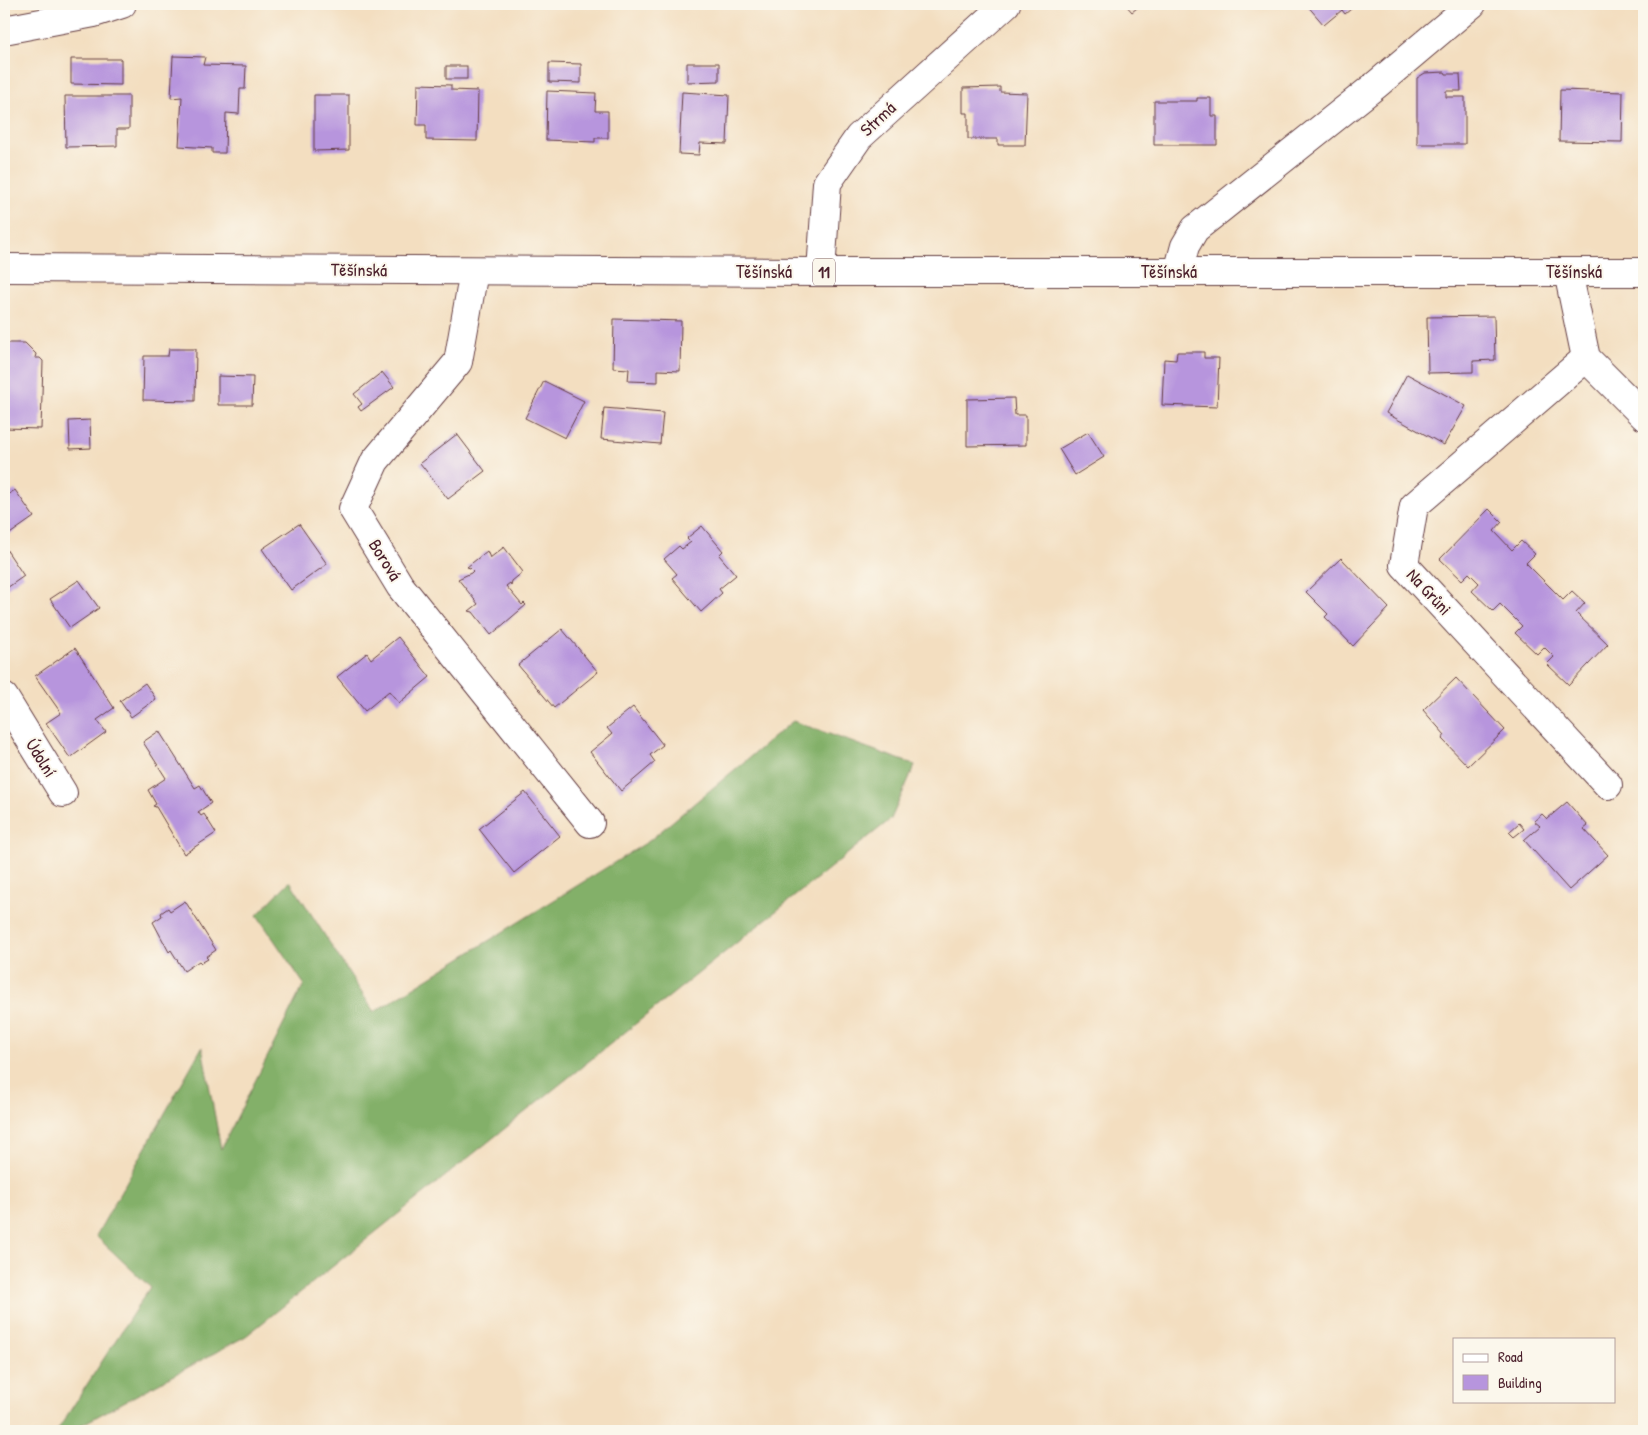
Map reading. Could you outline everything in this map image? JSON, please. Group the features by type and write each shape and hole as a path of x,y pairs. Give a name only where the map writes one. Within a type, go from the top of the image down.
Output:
{"street":[{"path":"4,30 94,14 122,4"},
{"name":"Strmá","path":"821,272 827,182 859,137 1006,4"},
{"path":"1178,272 1185,246 1195,229 1376,85 1472,4"},
{"name":"Těšínská","path":"4,268 821,272 1644,272"},
{"name":"Borová","path":"474,271 458,362 375,461 353,509 400,586 590,823"},
{"path":"1568,272 1586,358 1644,416"},
{"name":"Na Grůni","path":"1586,358 1414,506 1404,565 1608,785"},
{"name":"Údolní","path":"4,697 63,793"}],"green space":[{"path":"793,721 915,765 891,819 246,1336 70,1431 57,1431 150,1287 96,1236 202,1047 221,1149 304,984 257,915 290,881 374,1012 649,841"}],"building":[{"path":"1125,4 1142,4 1132,12"},
{"path":"1306,4 1357,4 1345,14 1342,10 1324,25"},
{"path":"173,56 205,57 203,65 246,66 245,89 240,89 239,114 226,113 225,153 212,153 212,148 179,146 182,97 171,98"},
{"path":"71,59 121,59 121,85 71,84"},
{"path":"549,63 581,64 581,83 549,82"},
{"path":"687,63 719,63 719,81 687,82"},
{"path":"446,66 467,66 467,79 446,79"},
{"path":"1445,72 1446,74 1460,74 1461,91 1446,91 1446,97 1465,97 1465,144 1417,144 1417,78 1425,73"},
{"path":"418,84 451,85 451,90 478,91 477,141 426,140 426,125 417,125"},
{"path":"1000,87 1000,92 1027,93 1025,145 998,145 998,139 968,139 968,113 963,113 963,88"},
{"path":"1560,90 1623,92 1622,142 1559,141"},
{"path":"547,91 596,93 595,111 608,111 608,138 595,138 595,142 546,140"},
{"path":"682,92 729,95 727,144 700,143 699,155 679,154"},
{"path":"314,95 349,95 349,150 314,151"},
{"path":"65,96 129,96 129,129 117,129 117,146 66,147"},
{"path":"1197,98 1211,98 1211,116 1217,116 1217,145 1154,145 1154,101 1197,101"},
{"path":"1494,316 1495,360 1473,361 1473,372 1428,373 1427,317"},
{"path":"614,319 681,321 680,371 658,370 658,382 628,381 629,369 613,368"},
{"path":"4,343 25,343 36,354 35,358 40,358 43,361 41,429 4,428"},
{"path":"169,349 196,349 195,401 143,400 144,356 168,356"},
{"path":"1177,352 1204,352 1204,358 1219,358 1217,407 1162,405 1164,359 1176,360"},
{"path":"382,372 394,387 361,411 358,407 362,404 354,394"},
{"path":"1407,374 1466,406 1444,445 1386,413"},
{"path":"218,376 253,377 252,405 218,405"},
{"path":"544,381 584,401 565,438 525,418"},
{"path":"1014,398 1015,415 1026,415 1026,445 967,446 967,399"},
{"path":"604,408 663,413 660,444 601,439"},
{"path":"90,420 91,448 70,449 69,421"},
{"path":"1088,432 1104,457 1075,475 1059,449"},
{"path":"457,434 485,471 448,499 420,463"},
{"path":"15,490 34,517 4,538 4,497"},
{"path":"1489,509 1502,522 1494,531 1512,550 1521,541 1535,554 1526,563 1563,600 1572,591 1585,603 1576,613 1608,644 1569,685 1547,664 1554,657 1544,647 1537,654 1515,633 1522,626 1500,604 1493,611 1472,591 1479,583 1469,573 1462,580 1440,559"},
{"path":"299,524 327,564 291,590 262,549"},
{"path":"702,526 723,551 719,555 736,575 719,589 722,593 701,612 672,578 677,574 664,559 679,546 682,549 691,542 687,538"},
{"path":"4,546 24,576 4,590"},
{"path":"504,547 523,572 512,581 511,585 510,583 506,586 522,605 524,603 526,605 491,635 473,612 469,611 478,604 458,579 471,573 473,571 467,567 487,551 490,558"},
{"path":"1341,558 1389,608 1353,646 1325,617 1328,614 1306,592"},
{"path":"79,580 99,608 70,628 50,599"},
{"path":"562,629 598,672 554,708 518,665"},
{"path":"398,637 430,677 399,703 389,691 365,711 337,677 367,653 371,659"},
{"path":"75,648 114,708 97,720 106,732 70,758 46,723 61,713 35,676"},
{"path":"1456,678 1505,730 1468,766 1442,739 1445,735 1423,710"},
{"path":"145,683 156,699 131,717 120,701"},
{"path":"633,707 663,745 650,755 655,762 621,791 590,752 612,734 607,728"},
{"path":"159,731 195,788 200,785 211,803 198,812 201,816 204,814 216,833 184,854 156,807 153,806 156,804 148,790 166,778 143,742"},
{"path":"525,792 560,836 514,873 479,829"},
{"path":"1567,802 1588,826 1584,829 1608,855 1569,890 1524,840 1540,826 1534,821 1542,814 1547,819"},
{"path":"1519,823 1524,829 1514,837 1509,832"},
{"path":"185,901 216,950 206,957 208,959 201,963 199,961 184,971 171,950 169,952 153,922 162,916 161,913 168,908 170,911"}]}
